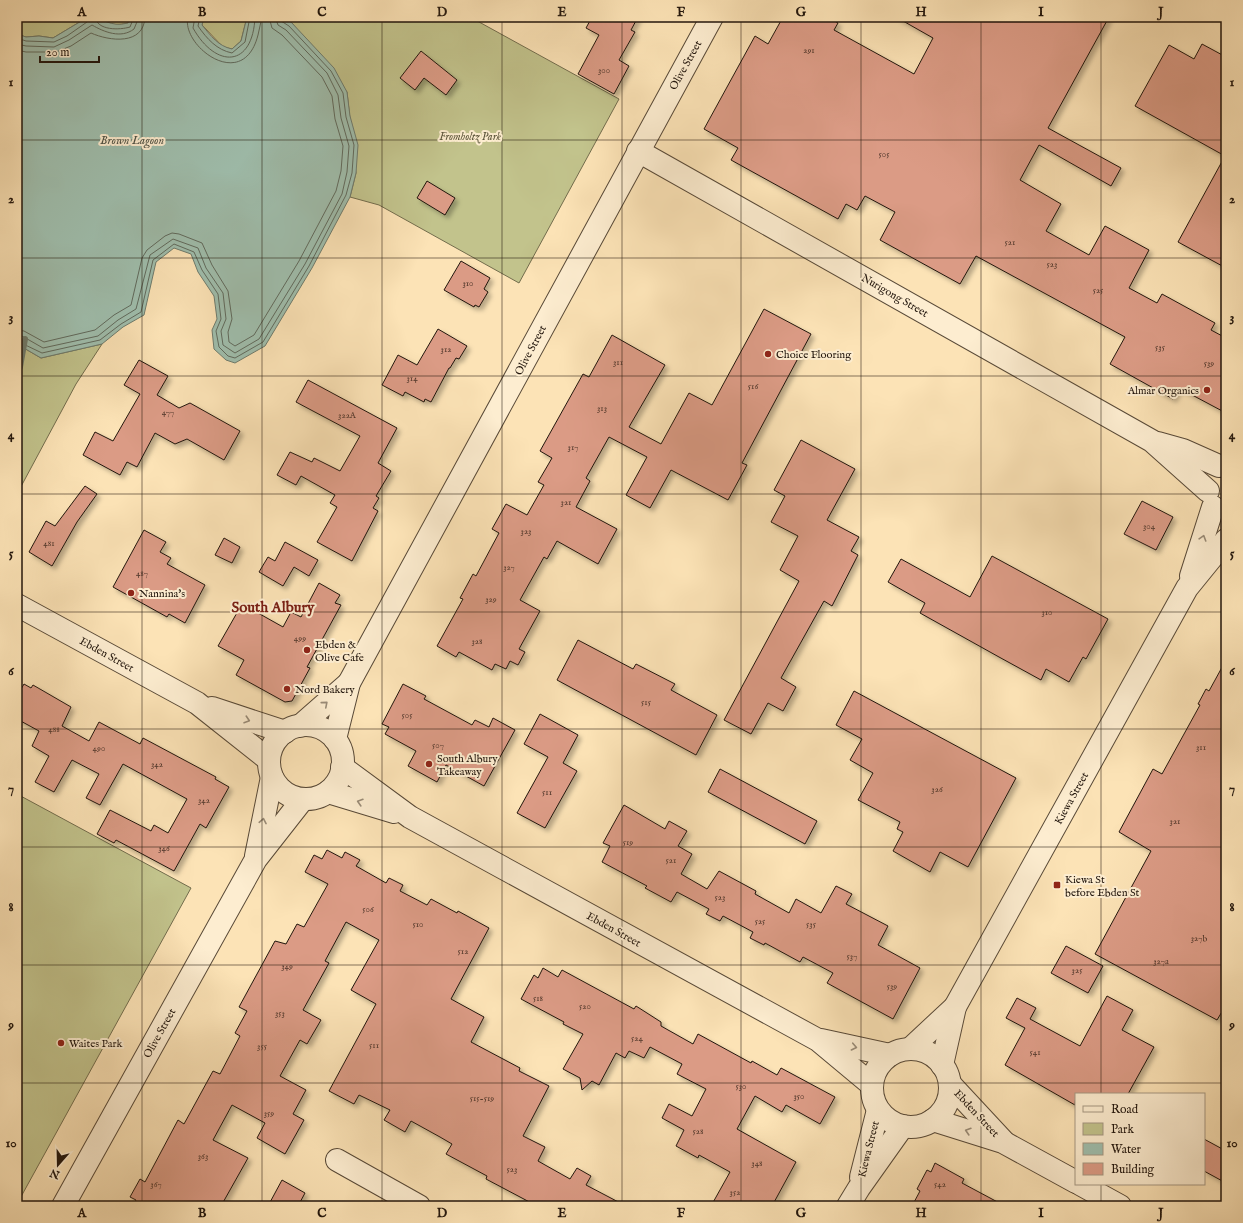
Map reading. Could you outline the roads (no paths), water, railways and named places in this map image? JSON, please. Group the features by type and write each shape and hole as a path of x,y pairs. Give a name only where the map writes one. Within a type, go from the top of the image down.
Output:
{"street":[{"name":"Olive Street","path":"334,740 349,683 712,17"},
{"name":"Nurigong Street","path":"638,151 1152,440 1223,464"},
{"name":"Nurigong Street","path":"1152,440 1216,506"},
{"name":"Kiewa Street","path":"912,1048 955,1007 1187,588 1216,506 1210,481 1223,464"},
{"name":"Kiewa Street","path":"1187,588 1226,540"},
{"name":"Ebden Street","path":"17,605 197,703 293,729"},
{"name":"Olive Street","path":"293,729 349,683"},
{"name":"Ebden Street","path":"197,703 270,769"},
{"path":"319,728 328,733 340,748 342,767 340,776 328,792 316,798 303,799 284,793 277,786 270,769 273,744 293,729 319,728"},
{"name":"Ebden Street","path":"342,767 410,817 818,1040 872,1085"},
{"name":"Olive Street","path":"256,859 270,769"},
{"name":"Ebden Street","path":"328,792 410,817"},
{"name":"Olive Street","path":"63,1206 256,859 303,799"},
{"name":"Kiewa Street","path":"946,1074 955,1007"},
{"name":"Ebden Street","path":"818,1040 890,1054"},
{"path":"912,1048 929,1053 946,1074 946,1105 933,1120 918,1126 903,1126 885,1117 878,1110 872,1094 872,1085 877,1068 890,1054 896,1051 912,1048"},
{"name":"Ebden Street","path":"946,1074 1004,1142"},
{"name":"Kiewa Street","path":"853,1197 878,1110"},
{"name":"Ebden Street","path":"933,1120 1004,1142 1075,1181"},
{"name":"Kiewa Street","path":"853,1197 903,1126"},
{"path":"337,1160 419,1206"},
{"path":"1082,1185 1120,1206"}],"water":[{"name":"Brown Lagoon","path":"88,17 94,17 111,23 121,24 128,23 131,17 204,17 202,25 215,40 223,46 232,49 241,41 247,17 280,17 291,22 334,68 347,92 350,116 358,145 356,173 350,197 312,268 265,346 235,363 226,360 214,349 212,330 217,319 214,296 198,272 191,254 174,248 156,262 144,315 123,327 102,344 41,358 17,344 17,34 26,37 39,36 53,38"}],"waterway":[{"path":"17,373 20,367 25,339"}],"place":[{"name":"Choice Flooring","path":"768,354"},
{"name":"Almar Organics","path":"1207,390"},
{"name":"Nannina's","path":"131,593"},
{"name":"Ebden & Olive Cafe","path":"307,650"},
{"name":"Nord Bakery","path":"287,689"},
{"name":"South Albury Takeaway","path":"429,764"},
{"name":"Kiewa St before Ebden St","path":"1057,885"},
{"name":"Waites Park","path":"61,1043"}],"district":[{"name":"South Albury","path":"273,607"}],"park label":[{"name":"Fromholtz Park","path":"470,136"}]}
